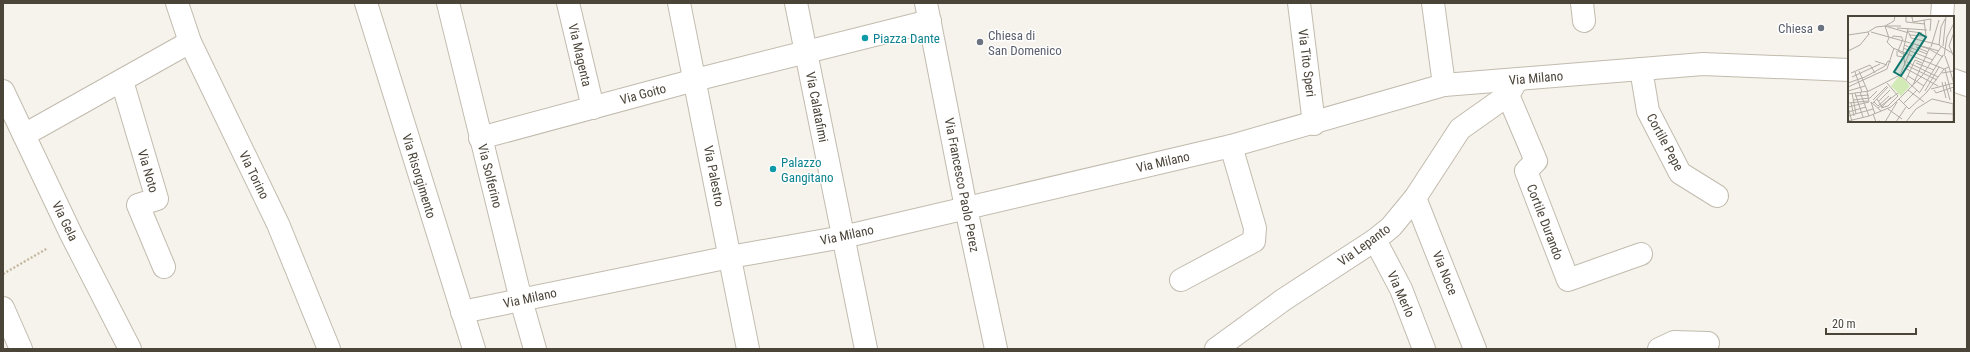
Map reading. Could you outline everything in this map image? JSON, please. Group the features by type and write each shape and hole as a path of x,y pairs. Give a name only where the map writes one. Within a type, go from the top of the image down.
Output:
{"street":[{"name":"Via Torino","path":"177,3 190,42 278,224 328,349"},
{"name":"Via Risorgimento","path":"366,3 474,349"},
{"name":"Via Solferino","path":"448,3 480,138 535,349"},
{"name":"Via Magenta","path":"568,3 593,108"},
{"name":"Via Palestro","path":"679,3 748,349"},
{"name":"Via Calatafimi","path":"796,3 866,349"},
{"name":"Via Tito Speri","path":"1299,3 1314,124"},
{"path":"1433,3 1444,85"},
{"path":"1942,16 1943,3"},
{"name":"Via Goito","path":"480,138 695,80 806,52 928,12"},
{"name":"Via Francesco Paolo Perez","path":"928,12 966,208 996,349"},
{"path":"24,135 190,42"},
{"name":"Via Milano","path":"462,312 730,257 843,237 1230,146 1314,124 1444,85 1512,88 1641,69 1703,64 1848,70"},
{"name":"Cortile Pepe","path":"1641,69 1648,111 1680,173 1717,196"},
{"path":"1954,80 1967,85"},
{"name":"Via Noto","path":"122,81 157,199 138,205 164,267"},
{"name":"Via Lepanto","path":"1226,346 1283,300 1375,240 1391,227 1414,198 1460,129 1512,88"},
{"name":"Cortile Durando","path":"1512,88 1536,161 1526,171 1568,280 1642,254"},
{"name":"Via Gela","path":"3,91 71,234 130,349"},
{"path":"1181,280 1254,241 1255,228 1230,146"},
{"name":"Via Noce","path":"1414,198 1475,349"},
{"name":"Via Merlo","path":"1375,240 1401,290 1424,349"},
{"path":"3,308 21,349"},
{"path":"1659,349 1674,342 1708,343"}],"path":[{"path":"3,274 71,234"}],"place":[{"name":"Chiesa","path":"1821,28"},
{"name":"Piazza Dante","path":"865,38"},
{"name":"Chiesa di San Domenico","path":"980,42"},
{"name":"Palazzo Gangitano","path":"773,169"}]}
